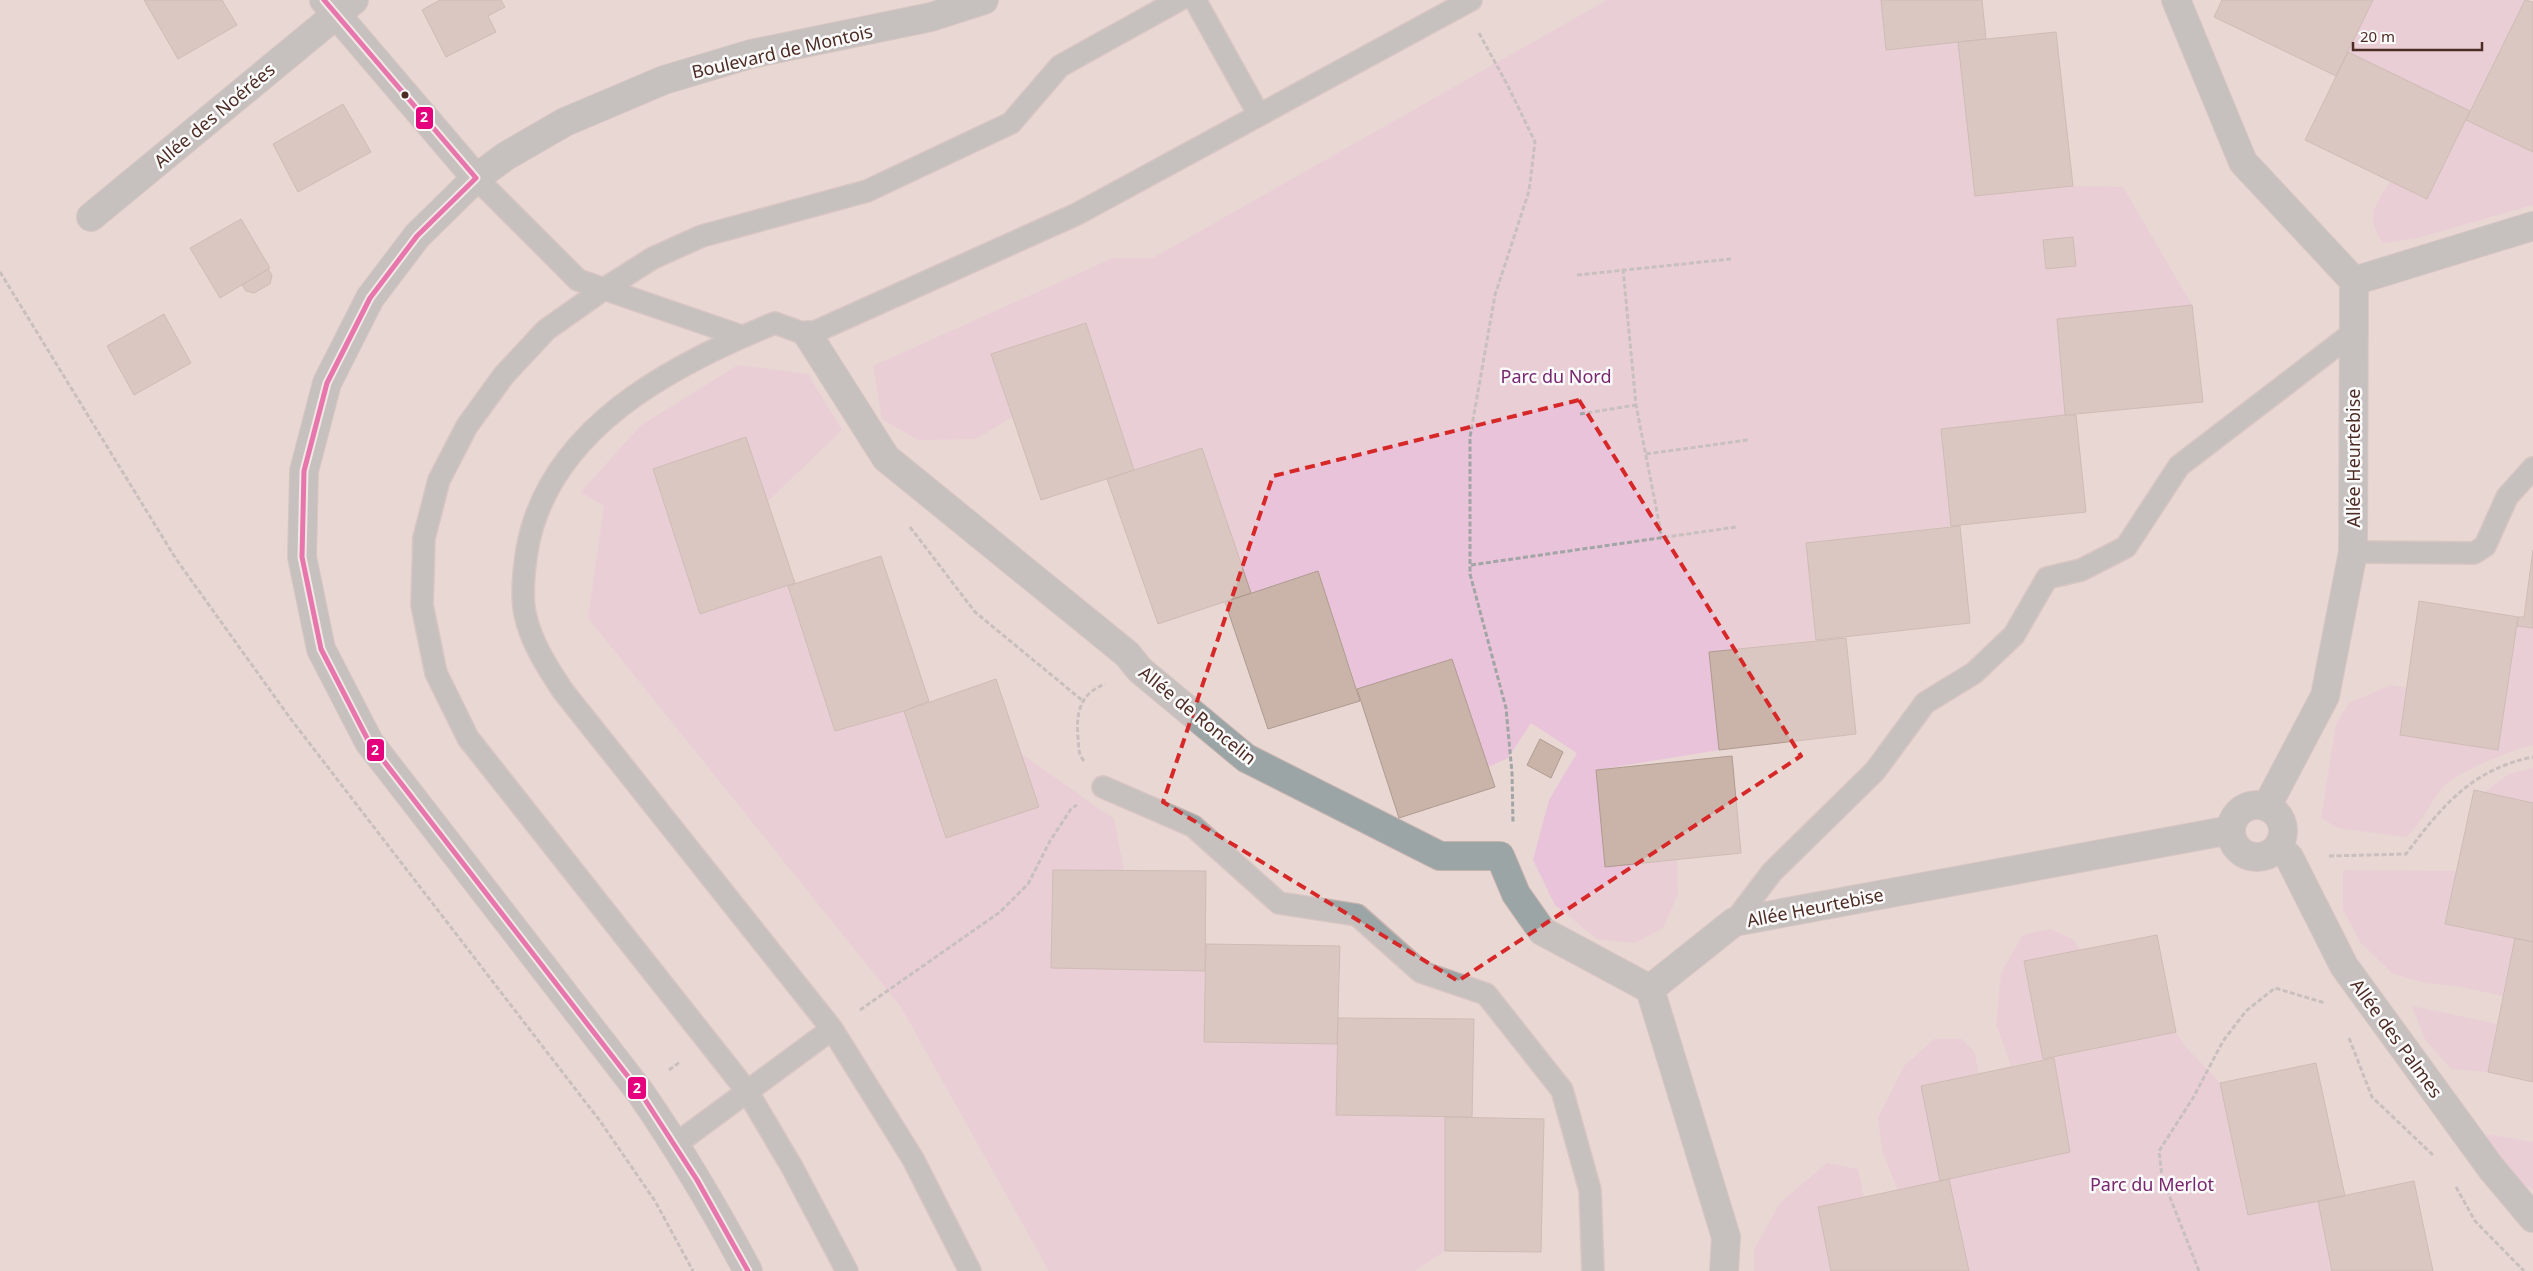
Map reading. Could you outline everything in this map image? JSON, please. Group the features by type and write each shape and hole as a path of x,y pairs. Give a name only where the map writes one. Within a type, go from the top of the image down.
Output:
{"street":[{"name":"Boulevard de Montois","path":"748,1271 710,1199 676,1144 640,1092 369,742 321,649 302,557 304,470 327,383 370,298 417,236 476,178 506,156 565,122 664,80 751,54 931,17 984,0"},
{"path":"2176,0 2242,162 2354,281 2533,226"},
{"path":"338,5 476,178"},
{"name":"Allée des Noérées","path":"91,217 338,5"},
{"name":"Allée Heurtebise","path":"2267,806 2325,696 2353,552 2354,281"},
{"name":"Allée de Roncelin","path":"808,335 886,458 1127,654 1140,670 1246,758 1440,856 1500,856"},
{"path":"2257,804 2267,806 2276,811 2282,819 2284,829 2283,852 2259,858 2248,856 2239,850 2232,841 2230,830 2233,820 2239,812 2257,804"},
{"name":"Allée Heurtebise","path":"1650,990 1734,922 2230,830"},
{"name":"Allée des Palmes","path":"2283,852 2344,966 2491,1168 2533,1218"},
{"path":"1500,856 1516,894 1542,931 1650,990 1726,1236 1724,1271"}],"lane":[{"path":"847,1271 792,1168 747,1091 468,738 436,673 422,606 424,538 438,480 467,426 504,375 546,330 604,289 653,258 702,236 867,191 1011,123 1060,66 1179,0"},
{"path":"1195,0 1259,116"},
{"path":"970,1271 914,1159 832,1029 563,691 541,658 524,613 524,567 531,525 549,485 576,449 630,397 683,364 741,336 774,323 808,335 1077,214 1467,2"},
{"path":"476,178 578,280 741,336"},
{"path":"1734,922 1772,872 1875,771 1925,703 1974,673 2014,635 2047,578 2081,570 2126,547 2178,466 2354,332"},
{"path":"2353,552 2474,552 2485,546 2507,497 2533,468"},
{"path":"1103,787 1193,826 1279,903 1357,914 1421,972 1486,994 1562,1090 1590,1190 1593,1271"},
{"path":"676,1144 832,1029"}],"path":[{"path":"1467,2 1535,142 1529,191 1495,295 1470,438 1470,574 1506,708 1515,819 1500,856"},
{"path":"1577,275 1731,259"},
{"path":"1623,269 1636,405 1662,538"},
{"path":"0,272 176,559 290,718 600,1121 655,1201 693,1271"},
{"path":"1580,414 1636,405"},
{"path":"1646,454 1748,440"},
{"path":"907,523 975,612 1083,701"},
{"path":"1471,565 1736,527"},
{"path":"832,1029 1000,912 1028,884 1050,841 1071,808 1103,787 1079,755 1076,718 1083,701 1096,688 1140,670"},
{"path":"2283,852 2406,854 2451,798 2473,781 2517,760 2533,757"},
{"path":"2199,1271 2162,1177 2159,1151 2193,1098 2223,1041 2246,1011 2275,988 2329,1004"}],"highlighted area":[{"path":"1579,400 1801,756 1458,981 1163,802 1273,476"}],"green space":[{"name":"Parc du Nord","path":"1607,0 1881,0 1887,50 1958,42 1975,196 2073,186 2123,187 2192,305 2057,319 2065,415 1941,429 1951,526 1806,543 1816,640 1709,652 1719,750 1596,770 1677,859 1678,894 1663,928 1635,943 1597,939 1555,905 1533,860 1549,800 1577,753 1531,723 1508,758 1488,767 1451,659 1357,689 1318,571 1251,593 1202,448 1134,470 1086,323 991,354 1012,417 976,439 918,440 882,419 873,366 1113,258 1153,258"},
{"path":"2373,0 2525,0 2470,111 2347,54"},
{"path":"2466,120 2533,152 2533,205 2417,238 2383,243 2377,233 2373,218 2376,205 2390,181 2427,199"},
{"path":"738,365 808,374 842,430 768,501 731,443 653,470 700,614 788,586 835,731 904,711 946,838 1039,807 1020,753 1114,819 1124,870 1053,870 1051,968 1205,971 1205,1041 1337,1044 1337,1115 1445,1117 1445,1251 1414,1271 1049,1271 901,1007 588,618 604,506 581,492 640,426"},
{"path":"2517,626 2533,628 2533,745 2485,762 2449,782 2442,788 2416,827 2406,837 2338,828 2321,818 2336,724 2349,703 2391,685 2407,688 2400,735 2497,750"},
{"path":"2533,768 2533,803 2485,792 2509,774"},
{"path":"2343,870 2457,871 2445,924 2515,938 2503,996 2457,986 2426,983 2393,974 2360,942 2343,909"},
{"path":"2050,929 2074,940 2080,950 2024,962 2043,1059 2011,1066 1996,1024 2001,973 2023,935"},
{"path":"2412,1006 2497,1024 2488,1072 2451,1069 2425,1039"},
{"name":"Parc du Merlot","path":"2176,1032 2185,1046 2220,1083 2248,1215 2318,1201 2332,1271 1969,1271 1898,1191 1882,1150 1878,1118 1904,1066 1934,1039 1962,1039 1974,1051 1979,1073 1921,1086 1949,1179 2070,1152 2054,1058"},
{"path":"2486,1134 2533,1142 2533,1190 2495,1157"},
{"path":"1827,1163 1858,1169 1864,1198 1831,1271 1754,1271 1754,1250 1780,1203"}],"building":[{"path":"144,0 222,0 237,25 178,59"},
{"path":"440,0 501,0 505,7 488,16 496,32 446,57 422,10"},
{"path":"1881,0 1982,0 1986,39 1886,50"},
{"path":"2222,0 2373,0 2336,76 2214,17"},
{"path":"2525,0 2533,2 2533,152 2466,120"},
{"path":"2056,32 2073,186 1975,196 1958,42"},
{"path":"2348,52 2470,111 2427,199 2305,140"},
{"path":"343,104 371,152 298,192 273,144"},
{"path":"241,219 270,268 220,298 190,248"},
{"path":"2073,237 2076,266 2046,269 2043,240"},
{"path":"268,269 272,275 270,284 254,293 246,291 242,285"},
{"path":"2192,305 2203,402 2065,415 2057,319"},
{"path":"164,314 191,363 134,395 107,346"},
{"path":"1086,323 1134,470 1041,500 991,354"},
{"path":"2076,415 2086,512 1951,526 1941,429"},
{"path":"746,437 795,583 700,614 653,469"},
{"path":"1202,448 1251,593 1158,624 1107,479"},
{"path":"1960,526 1970,623 1816,640 1806,543"},
{"path":"2533,550 2533,628 2517,626 2518,617 2524,617"},
{"path":"881,556 929,701 904,711 835,731 788,586"},
{"path":"1318,571 1360,701 1268,729 1225,602"},
{"path":"2419,601 2518,617 2498,750 2400,735"},
{"path":"1846,638 1856,734 1719,750 1709,652"},
{"path":"1452,659 1495,787 1399,818 1357,689"},
{"path":"996,679 1039,807 946,838 904,711"},
{"path":"1540,739 1563,752 1551,778 1527,765"},
{"path":"1732,756 1741,853 1605,867 1596,770"},
{"path":"2474,790 2533,803 2533,942 2445,924"},
{"path":"1053,870 1206,871 1205,971 1051,968"},
{"path":"2157,935 2176,1032 2043,1059 2024,961"},
{"path":"2515,938 2533,942 2533,1082 2488,1072"},
{"path":"1206,944 1340,946 1337,1044 1204,1042"},
{"path":"1338,1018 1474,1019 1472,1117 1336,1115"},
{"path":"2054,1058 2070,1152 1940,1181 1921,1086"},
{"path":"2316,1063 2345,1196 2248,1215 2220,1083"},
{"path":"1445,1117 1544,1119 1541,1252 1445,1251"},
{"path":"1949,1179 1969,1271 1831,1271 1818,1207"},
{"path":"2414,1181 2433,1271 2332,1271 2318,1201"}],"transit line":[{"name":"2","path":"324,0 476,178"},
{"name":"2","path":"476,178 417,236 370,298 327,383 304,471 302,557 321,649 369,742 640,1092 697,1180 748,1271"}]}
